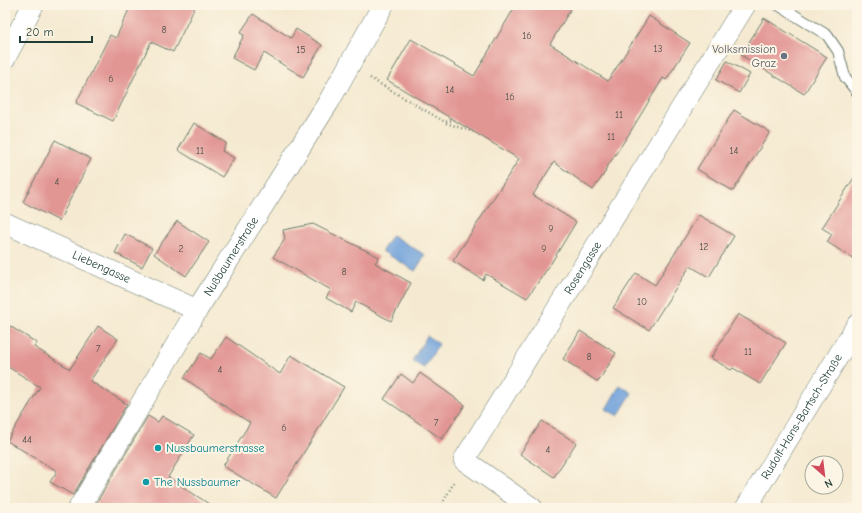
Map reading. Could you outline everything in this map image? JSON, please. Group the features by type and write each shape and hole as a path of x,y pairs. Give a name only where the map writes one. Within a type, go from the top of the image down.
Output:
{"street":[{"path":"5,58 33,5"},
{"name":"Nußbaumerstraße","path":"79,508 197,310 328,103 383,5"},
{"name":"Rosengasse","path":"467,461 464,460 745,5"},
{"name":"Liebengasse","path":"5,223 197,310"},
{"name":"Rudolf-Hans-Bartsch-Straße","path":"746,508 857,325"},
{"path":"467,461 532,508"}],"lane":[{"path":"778,5 827,35 838,51 845,76 857,92"}],"path":[{"path":"370,78 445,122 474,132"},
{"path":"445,122 453,120"},
{"path":"440,508 467,461"}],"water":[{"path":"392,235 425,255 415,271 382,251"},
{"path":"427,336 439,344 424,368 412,361"},
{"path":"620,385 632,393 618,416 606,409"}],"building":[{"path":"131,5 196,5 173,52 151,42 113,121 76,103 110,35 116,38"},
{"path":"516,5 573,5 550,44 608,81 649,16 690,43 666,80 663,78 593,190 554,162 533,195 576,222 550,265 527,298 486,274 483,280 453,261 519,159 387,80 411,39 474,76"},
{"path":"253,14 291,38 296,29 322,45 303,77 264,53 254,70 232,58 244,35 240,33"},
{"name":"Volksmission Graz","path":"764,18 827,57 804,94 741,55"},
{"path":"727,61 750,74 739,93 716,80"},
{"path":"734,110 770,132 733,191 697,169"},
{"path":"194,123 226,143 222,151 234,158 222,177 178,150"},
{"path":"55,140 91,159 59,221 23,202"},
{"path":"857,173 857,261 827,242 832,234 822,228"},
{"path":"699,215 734,236 709,277 690,266 649,330 613,308 636,273 655,285"},
{"path":"177,221 209,242 186,276 154,254"},
{"path":"313,224 379,257 375,263 411,283 391,321 356,302 351,312 326,298 331,290 273,257 285,239 283,230"},
{"path":"125,234 152,248 142,267 115,253"},
{"path":"738,314 786,343 760,384 733,368 731,370 711,358"},
{"path":"5,323 37,343 34,347 70,369 98,326 118,339 90,381 127,404 73,495 50,482 57,471 7,441 40,387 5,365"},
{"path":"580,331 616,353 598,382 563,359"},
{"path":"226,337 280,374 291,355 344,387 276,498 223,466 250,423 184,378 201,353 211,359"},
{"path":"420,373 465,405 442,439 384,399 401,374 413,383"},
{"path":"148,416 158,422 162,416 194,435 168,477 215,508 94,507"},
{"path":"542,421 576,443 554,477 520,454"}],"place":[{"name":"Volksmission Graz","path":"784,56"},
{"name":"Nussbaumerstrasse","path":"158,448"},
{"name":"The Nussbaumer","path":"146,482"}]}
